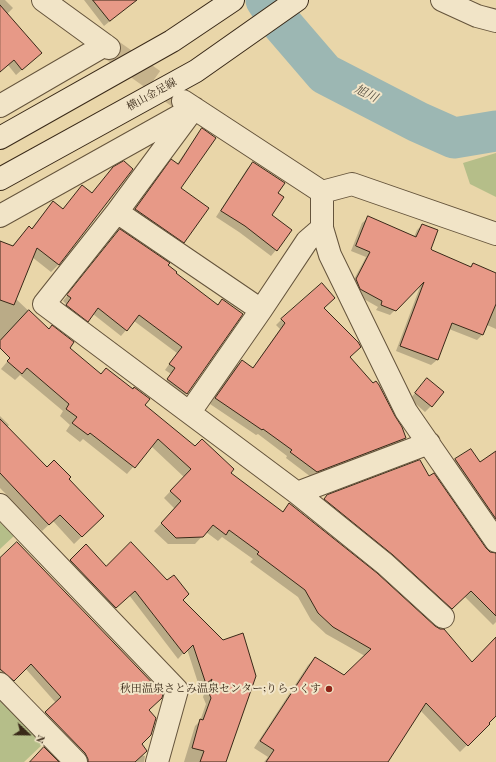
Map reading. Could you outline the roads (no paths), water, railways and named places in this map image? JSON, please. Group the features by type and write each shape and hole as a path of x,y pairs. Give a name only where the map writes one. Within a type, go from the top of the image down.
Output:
{"street":[{"path":"0,106 107,47 43,0"},
{"path":"0,138 172,41 234,0"},
{"name":"横山金足線","path":"0,179 196,71 297,0"},
{"path":"442,0 477,16 496,21"},
{"path":"188,104 322,192 352,184 496,234"},
{"path":"188,104 117,212 44,304 297,493 385,564 443,617"},
{"path":"0,216 188,104"},
{"path":"322,192 322,228 330,255 406,411 496,541"},
{"path":"117,212 261,310"},
{"path":"190,412 307,242 322,228"},
{"path":"297,493 429,443"},
{"path":"0,505 177,690 157,762"},
{"path":"0,684 76,762"}],"waterway":[{"name":"旭川","path":"266,0 282,24 325,74 418,122 454,138 496,131"}],"tunnel":[{"path":"109,48 179,98"}],"place":[{"name":"秋田温泉さとみ温泉センター;りらっくす","path":"329,689"}]}
